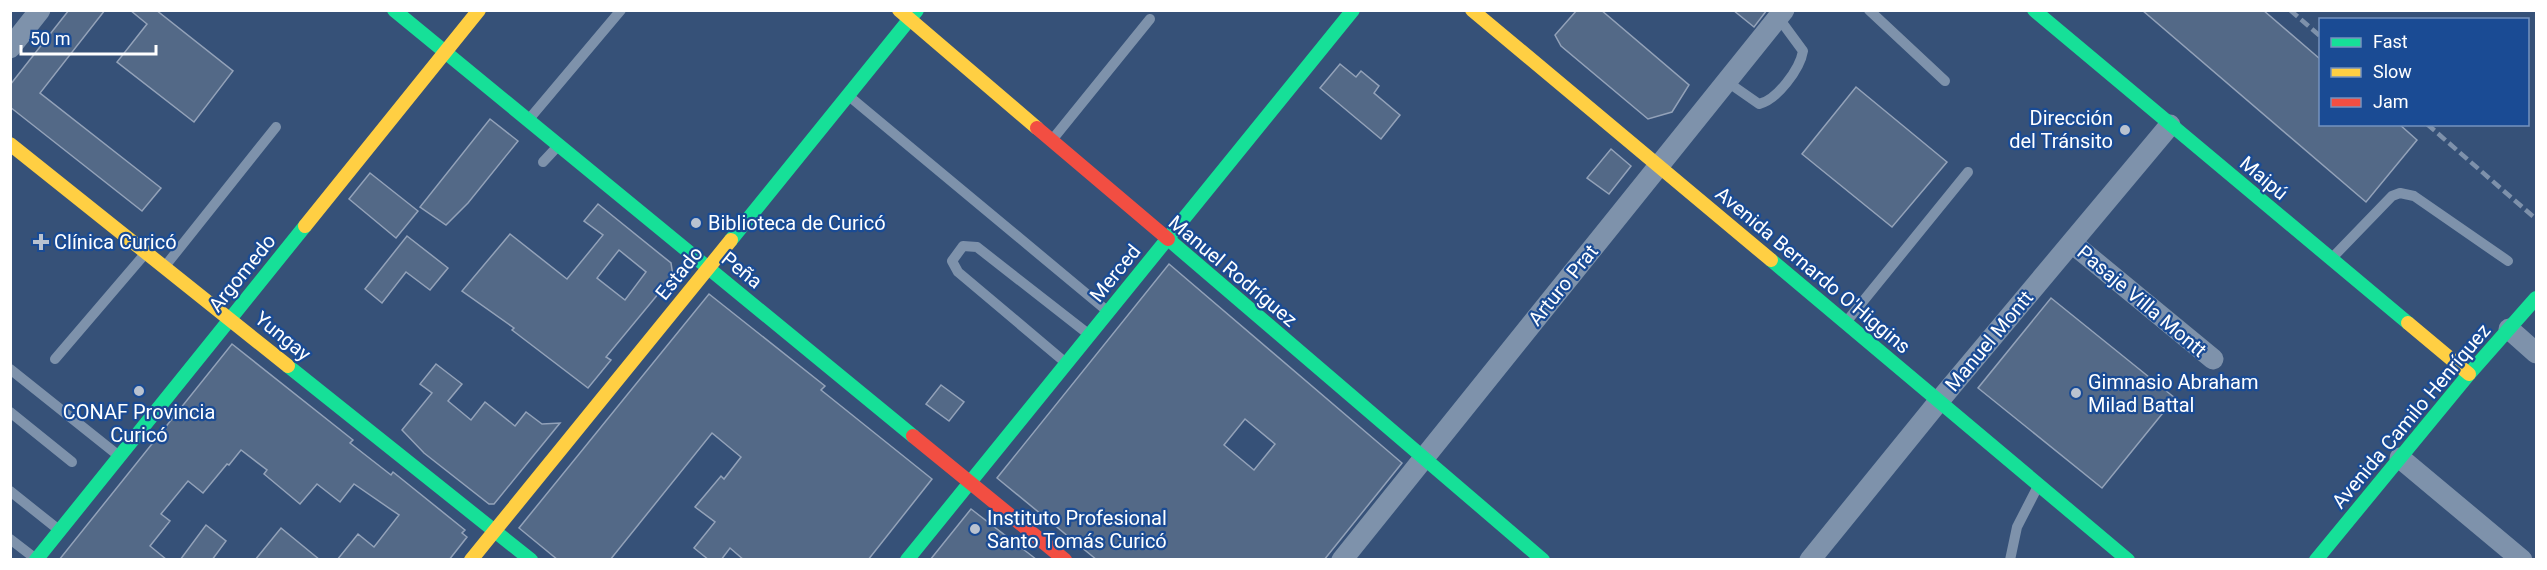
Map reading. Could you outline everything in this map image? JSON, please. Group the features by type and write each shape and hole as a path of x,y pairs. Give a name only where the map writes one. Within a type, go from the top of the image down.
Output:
{"street":[{"path":"10,48 40,10"},
{"name":"Peña","path":"394,10 1065,560"},
{"name":"Argomedo","path":"36,559 478,10"},
{"name":"Merced","path":"907,560 1353,10"},
{"name":"Avenida Bernardo O'Higgins","path":"1472,10 2128,560"},
{"name":"Maipú","path":"2034,10 2469,374"},
{"name":"Manuel Rodríguez","path":"908,14 1051,141 1544,560"},
{"name":"Estado","path":"471,560 848,95 908,14"},
{"name":"Arturo Prat","path":"1342,560 1781,14"},
{"name":"Manuel Montt","path":"1810,560 1939,401 2170,125"},
{"name":"Yungay","path":"10,144 230,319 321,385 531,560"},
{"name":"Pasaje Villa Montt","path":"2072,243 2213,359"},
{"name":"Avenida Camilo Henríquez","path":"2316,560 2469,374 2536,298"},
{"path":"2509,328 2536,353"},
{"path":"2400,458 2522,560"}],"lane":[{"path":"528,120 621,10"},
{"path":"1869,10 1945,81"},
{"path":"1726,81 1759,104 1770,102 1801,63 1803,51 1781,14"},
{"path":"1051,141 1150,19"},
{"path":"848,95 1108,312"},
{"path":"165,267 276,127"},
{"path":"543,162 559,145"},
{"path":"1845,323 1968,172"},
{"path":"2331,260 2392,196 2400,193 2414,196 2508,261"},
{"path":"1066,363 957,272 952,261 956,253 963,246 977,247 1090,335"},
{"path":"55,359 147,252"},
{"path":"10,369 120,456"},
{"path":"10,412 72,462"},
{"path":"2010,560 2020,520 2039,485"},
{"path":"10,490 60,530"},
{"path":"10,538 36,559"}],"building":[{"path":"69,10 105,10 40,93 161,188 142,211 10,107 10,85"},
{"path":"130,10 156,10 233,71 194,122 117,62 147,24"},
{"path":"1577,10 1601,10 1689,85 1672,112 1648,119 1561,46 1555,35"},
{"path":"1733,10 1767,10 1754,27"},
{"path":"2142,10 2263,10 2319,58 2319,126 2401,126 2417,140 2366,202"},
{"path":"1340,64 1356,77 1361,71 1379,86 1374,93 1400,115 1381,139 1320,88"},
{"path":"1856,87 1947,162 1892,227 1802,154"},
{"path":"490,119 518,141 468,203 446,225 420,207"},
{"path":"1611,149 1631,166 1609,194 1587,178"},
{"path":"370,173 418,211 396,238 349,199"},
{"path":"598,204 671,263 673,276 606,357 611,360 588,388 512,330 514,328 462,291 510,234 567,279 603,235 584,221","holes":["619,250 646,272 625,300 597,278"]},
{"path":"407,236 448,268 430,290 406,272 382,303 365,289"},
{"path":"1169,264 1402,463 1324,560 1097,560 997,478","holes":["1245,419 1275,444 1254,470 1224,445"]},
{"path":"709,294 825,386 821,390 932,479 868,560 744,560 730,548 721,560 709,560 694,548 715,522 695,507 721,476 724,479 741,457 712,433 610,560 558,560 519,528"},
{"name":"Gimnasio Abraham Milad Battal","path":"2051,298 2175,398 2102,488 1978,388"},
{"path":"232,344 353,440 350,443 391,475 393,472 465,530 462,533 467,537 449,560 337,560 358,534 374,547 399,515 354,484 340,502 317,484 300,504 264,474 267,470 241,450 203,493 188,481 161,514 170,521 150,546 167,560 59,560"},
{"path":"436,364 462,384 448,401 471,420 485,402 515,426 526,412 542,424 560,423 494,504 489,504 424,453 402,430 432,393 420,384"},
{"path":"941,385 964,402 949,421 926,404"},
{"name":"Instituto Profesional Santo Tomás Curicó","path":"971,509 1032,556 1037,560 930,560"},
{"path":"206,525 226,541 212,560 180,560"},
{"path":"281,528 320,560 255,560"}],"railway":[{"path":"2290,10 2319,35"},
{"path":"2429,126 2536,219"}],"traffic: fast":[{"path":"394,10 913,436"},
{"path":"731,240 917,10"},
{"path":"907,560 1353,10"},
{"path":"2034,10 2408,323"},
{"path":"36,560 305,226"},
{"path":"1168,239 1543,560"},
{"path":"1771,260 2128,560"},
{"path":"2316,560 2469,374 2536,298"},
{"path":"288,366 531,560"}],"traffic: slow":[{"path":"305,226 479,10"},
{"path":"899,10 1037,128"},
{"path":"1472,10 1771,260"},
{"path":"10,144 288,366"},
{"path":"471,560 731,240"},
{"path":"2408,323 2469,374"}],"traffic: jam":[{"path":"1037,128 1168,239"},
{"path":"913,436 1065,560"}],"place":[{"name":"Dirección del Tránsito","path":"2125,130"},
{"name":"Biblioteca de Curicó","path":"696,223"},
{"name":"Clínica Curicó","path":"41,242"},
{"name":"CONAF Provincia Curicó","path":"139,391"},
{"name":"Gimnasio Abraham Milad Battal","path":"2076,393"},
{"name":"Instituto Profesional Santo Tomás Curicó","path":"975,529"}]}
